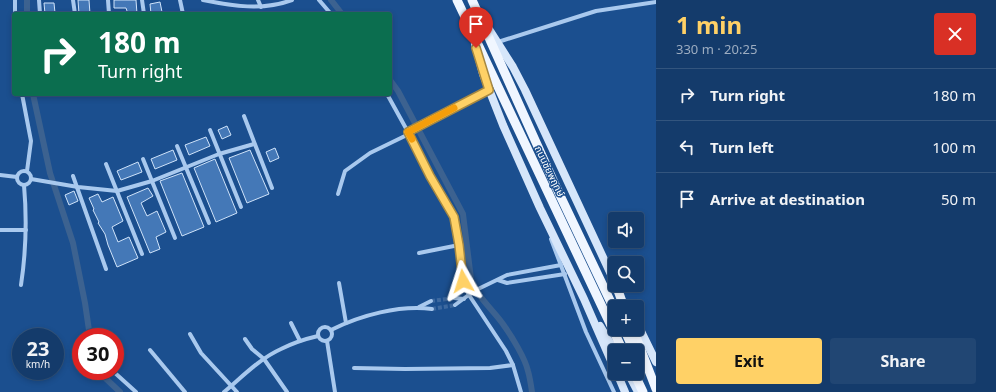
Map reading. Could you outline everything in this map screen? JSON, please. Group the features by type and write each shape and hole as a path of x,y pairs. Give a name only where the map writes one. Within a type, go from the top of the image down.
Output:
{"main road":[{"name":"ถนนชัยพฤกษ์","path":"457,0 620,344"},
{"name":"ถนนชัยพฤกษ์","path":"472,0 557,189 610,300"},
{"path":"476,9 498,42 525,90 608,269"},
{"path":"473,35 481,68 489,90 540,208 584,299 608,354"},
{"path":"584,299 611,344"},
{"path":"635,336 656,389"},
{"path":"643,336 655,360"},
{"path":"644,371 654,392"},
{"path":"620,380 625,392"},
{"path":"632,380 638,392"},
{"path":"637,380 643,392"}],"street":[{"path":"15,0 15,12"},
{"path":"39,0 40,12"},
{"path":"73,0 75,12"},
{"path":"108,0 109,12"},
{"path":"142,0 144,12"},
{"path":"180,0 183,12"},
{"path":"203,0 222,2 238,7 273,6 292,0"},
{"path":"258,0 261,7"},
{"path":"319,0 329,12"},
{"path":"498,42 596,11 656,2"},
{"path":"338,194 345,171 358,160 489,90"},
{"path":"17,177 20,184 24,185 29,184 31,179 27,171 31,141 22,96"},
{"path":"388,96 409,133 430,176 454,217 463,281 469,295 506,350 513,365 522,392"},
{"path":"244,116 272,188"},
{"path":"210,130 241,207"},
{"path":"31,179 78,187 117,191 152,181 219,154 254,144"},
{"path":"177,146 208,223"},
{"path":"143,159 175,238"},
{"path":"106,164 142,254"},
{"path":"17,177 20,172 27,171"},
{"path":"0,175 17,177"},
{"path":"73,176 106,269"},
{"path":"21,285 26,230 24,185"},
{"path":"540,208 590,340 614,392"},
{"path":"0,230 26,230"},
{"path":"419,253 459,245"},
{"path":"455,305 474,291 507,275 561,264"},
{"path":"498,280 507,283 565,274"},
{"path":"339,283 346,322"},
{"path":"454,298 464,299"},
{"path":"419,308 431,301"},
{"path":"331,330 346,322 392,311 419,308 432,309"},
{"path":"291,323 300,341"},
{"path":"318,336 319,331 323,328 327,327 331,330"},
{"path":"318,336 322,341 327,341 332,337 331,330"},
{"path":"190,334 201,353 237,392"},
{"path":"224,392 264,359 280,349 318,336"},
{"path":"246,339 252,349 264,359 287,392"},
{"path":"327,341 335,392"},
{"path":"150,350 185,392"},
{"path":"354,368 405,370 490,368 513,365"},
{"path":"123,380 136,392"}],"building":[{"path":"78,0 89,0 90,12 79,12"},
{"path":"114,0 136,0 137,12 127,12 126,8 114,8"},
{"path":"160,2 162,12 151,12 150,4"},
{"path":"44,3 54,3 55,12 45,12"},
{"path":"227,126 231,135 222,139 218,130"},
{"path":"206,137 210,146 189,155 185,145"},
{"path":"275,148 279,158 270,162 266,152"},
{"path":"173,150 177,160 155,169 151,159"},
{"path":"250,150 269,194 247,203 229,158"},
{"path":"215,159 237,213 216,222 194,168"},
{"path":"138,162 142,172 121,180 117,171"},
{"path":"182,173 204,227 182,236 160,181"},
{"path":"148,188 153,196 141,203 147,216 157,211 166,232 156,237 160,249 150,253 127,197"},
{"path":"74,191 78,201 69,205 65,195"},
{"path":"98,194 102,202 113,197 123,221 112,227 118,242 129,237 138,258 117,267 105,234 98,223 99,222 89,198"}],"waterway":[{"path":"27,0 27,12"},
{"path":"331,0 340,12"},
{"path":"392,83 398,91 463,214 471,279 481,298 501,321 518,348 526,366 532,392"},
{"path":"33,96 50,173 73,243 89,328"},
{"path":"107,380 120,392"}],"tunnel":[{"path":"431,301 454,298"},
{"path":"432,309 455,305"}],"slow traffic":[{"path":"412,139 408,132 454,108"}],"route":[{"path":"463,281 454,217 430,176 408,132 489,90 476,48"}]}
